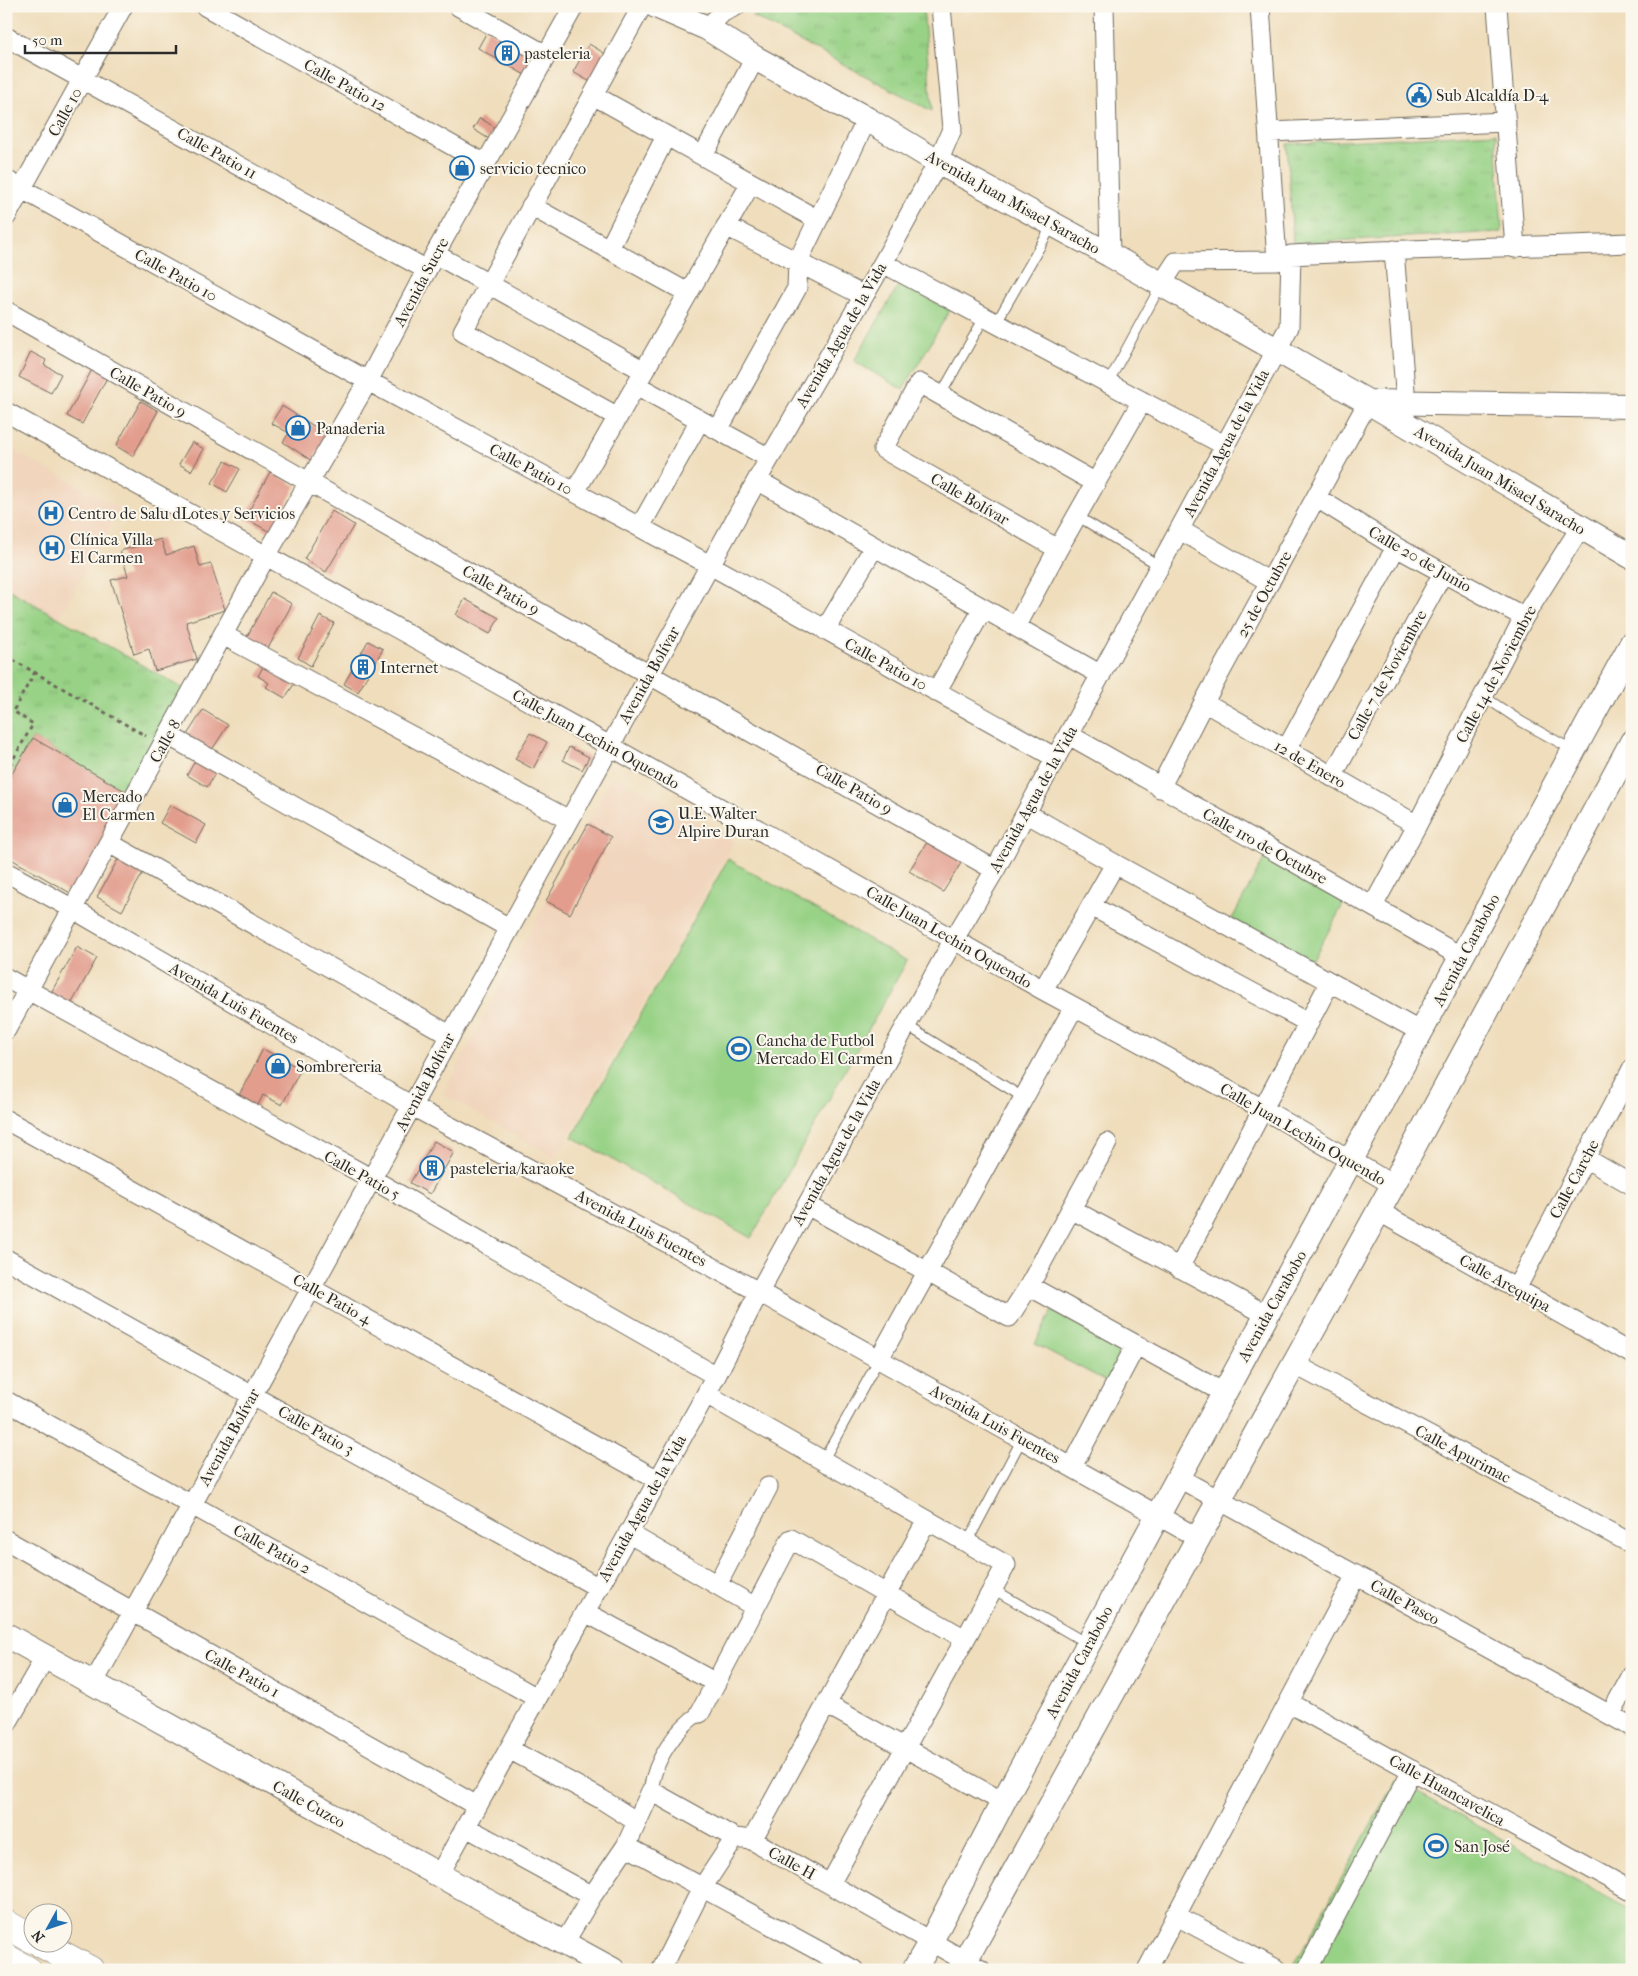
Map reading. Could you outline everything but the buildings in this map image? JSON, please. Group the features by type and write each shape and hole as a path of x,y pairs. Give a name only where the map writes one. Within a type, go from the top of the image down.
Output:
{"main road":[{"path":"6,1924 22,1933"},
{"path":"60,1954 90,1970"},
{"path":"6,1958 27,1970"}],"street":[{"name":"Calle 10","path":"6,218 14,184 83,78 122,6"},
{"name":"Calle Patio 12","path":"205,6 485,164"},
{"path":"458,6 546,54"},
{"name":"Avenida Sucre","path":"266,556 368,381 431,262 574,6"},
{"path":"618,417 463,331 642,6"},
{"name":"Avenida Juan Misael Saracho","path":"656,6 707,28 755,58 867,119 938,162 1110,255 1368,402 1632,557"},
{"path":"707,28 723,12 736,6"},
{"name":"Avenida Agua de la Vida","path":"757,480 883,263 938,162 952,129 941,6"},
{"path":"1104,6 1110,255"},
{"name":"Avenida Agua de la Vida","path":"439,1875 716,1376 759,1292 954,939 995,870 1226,446 1289,326 1260,6"},
{"path":"1497,6 1515,248"},
{"name":"Calle Patio 11","path":"6,37 431,262 488,284 640,378 700,420 769,458"},
{"path":"703,156 755,58"},
{"path":"593,95 818,220"},
{"path":"718,430 797,288 798,261 867,119"},
{"path":"1270,132 1506,122"},
{"path":"609,249 666,136"},
{"path":"575,492 751,183"},
{"name":"Calle Patio 10","path":"14,184 368,381 710,565 1056,758"},
{"path":"531,206 688,293"},
{"path":"726,226 864,296"},
{"path":"1161,285 1176,262 1284,258 1394,250 1515,248 1632,243"},
{"path":"1394,250 1406,404"},
{"path":"883,263 1226,446"},
{"name":"Calle Patio 9","path":"6,311 308,483 650,673 995,870"},
{"name":"Calle Bolívar","path":"940,396 919,383 883,449 1058,549"},
{"path":"940,396 1096,483"},
{"path":"1016,627 1142,401"},
{"name":"Avenida Juan Misael Saracho","path":"1368,402 1632,406"},
{"name":"25 de Octubre","path":"1160,788 1204,702 1368,402"},
{"name":"Calle Juan Lechin Oquendo","path":"6,412 610,746 1043,990 1263,1109 1393,1185"},
{"path":"640,528 700,420"},
{"path":"757,480 1101,675"},
{"name":"Avenida Bolívar","path":"93,1684 757,480"},
{"name":"Calle 20 de Junio","path":"1317,498 1396,547 1524,617"},
{"name":"Calle 14 de Noviembre","path":"1373,906 1524,617 1580,528"},
{"path":"1180,530 1270,582"},
{"path":"825,630 874,546"},
{"path":"1286,750 1396,547"},
{"name":"Calle 8","path":"6,1030 266,556"},
{"name":"Calle 7 de Noviembre","path":"1332,777 1443,573"},
{"path":"936,692 983,609"},
{"path":"222,635 569,820"},
{"name":"Avenida Carabobo","path":"914,1970 1224,1393 1352,1161 1632,643"},
{"name":"12 de Enero","path":"1204,702 1417,825"},
{"path":"168,735 509,928"},
{"name":"Calle 1ro de Octubre","path":"1068,735 1462,956"},
{"path":"969,1967 1198,1538 1393,1185 1632,742"},
{"path":"1026,813 1421,1032"},
{"path":"109,843 450,1035"},
{"path":"1043,990 1115,864"},
{"name":"Avenida Luis Fuentes","path":"6,872 412,1106 759,1292 1198,1538"},
{"path":"1091,906 1309,1023"},
{"name":"Calle Patio 5","path":"6,978 372,1179 716,1376"},
{"path":"1180,1268 1330,982"},
{"path":"879,1359 1074,1007"},
{"name":"Calle Carche","path":"1516,1288 1632,1070"},
{"name":"Calle Patio 4","path":"6,1120 658,1480"},
{"path":"807,1205 1009,1317 1107,1144"},
{"path":"1585,1158 1632,1185"},
{"path":"1072,1208 1267,1315"},
{"name":"Calle Arequipa","path":"1378,1211 1632,1354"},
{"name":"Calle Patio 3","path":"6,1259 598,1588"},
{"path":"1028,1286 1224,1393"},
{"path":"1072,1467 1136,1345"},
{"name":"Calle Apurimac","path":"1294,1364 1632,1544"},
{"path":"706,1394 1006,1565 830,1884"},
{"name":"Calle Patio 2","path":"6,1401 537,1698"},
{"name":"Calle Pasco","path":"1179,1478 1632,1727"},
{"path":"716,1585 768,1487"},
{"path":"661,1970 702,1888 744,1839 826,1704 927,1520"},
{"path":"628,1533 755,1607"},
{"path":"564,1943 592,1896 626,1846 651,1791 652,1779 665,1752 683,1726 700,1713 791,1539 964,1639"},
{"name":"Calle Patio 1","path":"6,1540 477,1806"},
{"path":"1147,1970 1356,1575"},
{"path":"585,1612 716,1683"},
{"name":"Calle Cuzco","path":"6,1635 613,1970"},
{"path":"6,1725 46,1656"},
{"path":"1610,1715 1632,1675"},
{"name":"Calle Huancavelica","path":"1289,1703 1632,1890"},
{"path":"826,1704 1003,1802"},
{"path":"509,1749 601,1799 637,1822"},
{"path":"1307,1970 1412,1770"},
{"name":"Calle H","path":"651,1791 830,1884 931,1941 969,1967"},
{"path":"466,1827 592,1896"},
{"path":"626,1846 854,1970"},
{"path":"1175,1915 1278,1970"}],"lane":[{"path":"940,396 1053,224"},
{"path":"1108,383 1161,285"},
{"path":"1077,516 1160,566"},
{"path":"1482,696 1522,722 1574,750"},
{"path":"906,1026 1024,1098"},
{"path":"823,1461 879,1359"},
{"path":"967,1543 1022,1439"},
{"path":"993,1589 1089,1644"}],"path":[{"path":"6,656 146,736"},
{"path":"6,772 33,724 13,711 35,672"}],"shaded area":[{"name":"Clínica Villa El Carmen","path":"8,448 120,508 59,618 6,588"},
{"path":"613,775 734,841 556,1159 443,1094"}],"green space":[{"path":"859,6 923,6 932,111 752,16"},
{"path":"1496,133 1502,232 1293,243 1287,144"},
{"path":"901,281 950,310 903,390 854,361"},
{"path":"6,588 186,690 130,794 33,738 6,784"},
{"name":"Cancha de Futbol Mercado El Carmen","path":"728,859 907,961 751,1238 572,1137"},
{"path":"1264,859 1344,903 1311,963 1232,919"},
{"path":"1052,1311 1127,1350 1110,1383 1035,1344"},
{"name":"San José","path":"1395,1780 1632,1911 1632,1970 1301,1970 1294,1966"}],"place":[{"name":"pasteleria","path":"507,53"},
{"name":"Sub Alcaldía D-4","path":"1419,95"},
{"name":"servicio tecnico","path":"462,168"},
{"name":"Panaderia","path":"298,428"},
{"name":"Centro de Salu dLotes y Servicios","path":"51,513"},
{"name":"Clínica Villa El Carmen","path":"52,548"},
{"name":"Internet","path":"363,667"},
{"name":"Mercado El Carmen","path":"65,805"},
{"name":"U.E. Walter Alpire Duran","path":"661,822"},
{"name":"Cancha de Futbol Mercado El Carmen","path":"739,1049"},
{"name":"Sombrereria","path":"278,1066"},
{"name":"pasteleria/karaoke","path":"432,1168"},
{"name":"San José","path":"1436,1846"}]}
